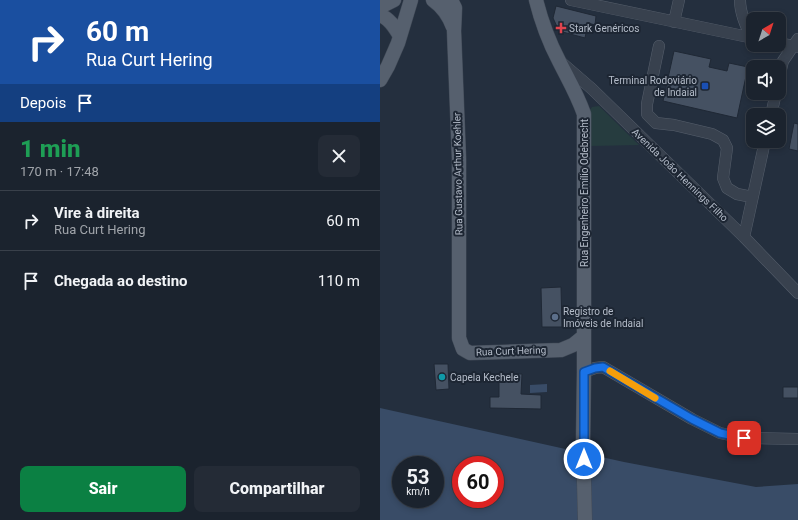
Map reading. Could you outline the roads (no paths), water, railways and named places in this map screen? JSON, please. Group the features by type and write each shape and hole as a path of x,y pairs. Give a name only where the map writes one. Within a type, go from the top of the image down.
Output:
{"main road":[{"path":"380,6 394,0"},
{"path":"380,80 388,66 400,36 411,0"},
{"path":"433,0 439,4 448,15 454,31"},
{"name":"Rua Engenheiro Emílio Odebrecht","path":"536,0 558,60 580,101 584,114 584,520"},
{"name":"Rua Gustavo Arthur Koehler","path":"455,3 454,31 459,159 459,338 463,349"},
{"path":"380,15 389,20 396,28 400,36"},
{"name":"Rua Curt Hering","path":"463,349 470,352 561,350 573,345 584,336"},
{"name":"Rua Curt Hering","path":"561,350 575,358 584,372"}],"street":[{"path":"572,0 746,37"},
{"path":"674,22 679,0"},
{"path":"740,0 740,8 746,25"},
{"path":"786,43 796,44"},
{"path":"784,60 796,44"},
{"path":"659,46 646,104 647,114 656,123 674,125 712,134 723,140 728,148 723,178 727,188 737,194 752,197"},
{"name":"Avenida João Hennings Filho","path":"558,60 592,89 744,237 798,293"},
{"path":"744,237 763,148"},
{"path":"584,372 603,367 692,419 720,433 744,438 798,439"}],"water":[{"path":"547,384 547,392 530,393 530,385"},
{"path":"380,408 624,462 756,487 798,484 798,520 380,520"}],"place":[{"name":"Stark Genéricos","path":"561,28"},
{"name":"Terminal Rodoviário de Indaial","path":"705,86"},
{"name":"Registro de Imóveis de Indaial","path":"555,317"},
{"name":"Capela Kechele","path":"442,377"}]}
